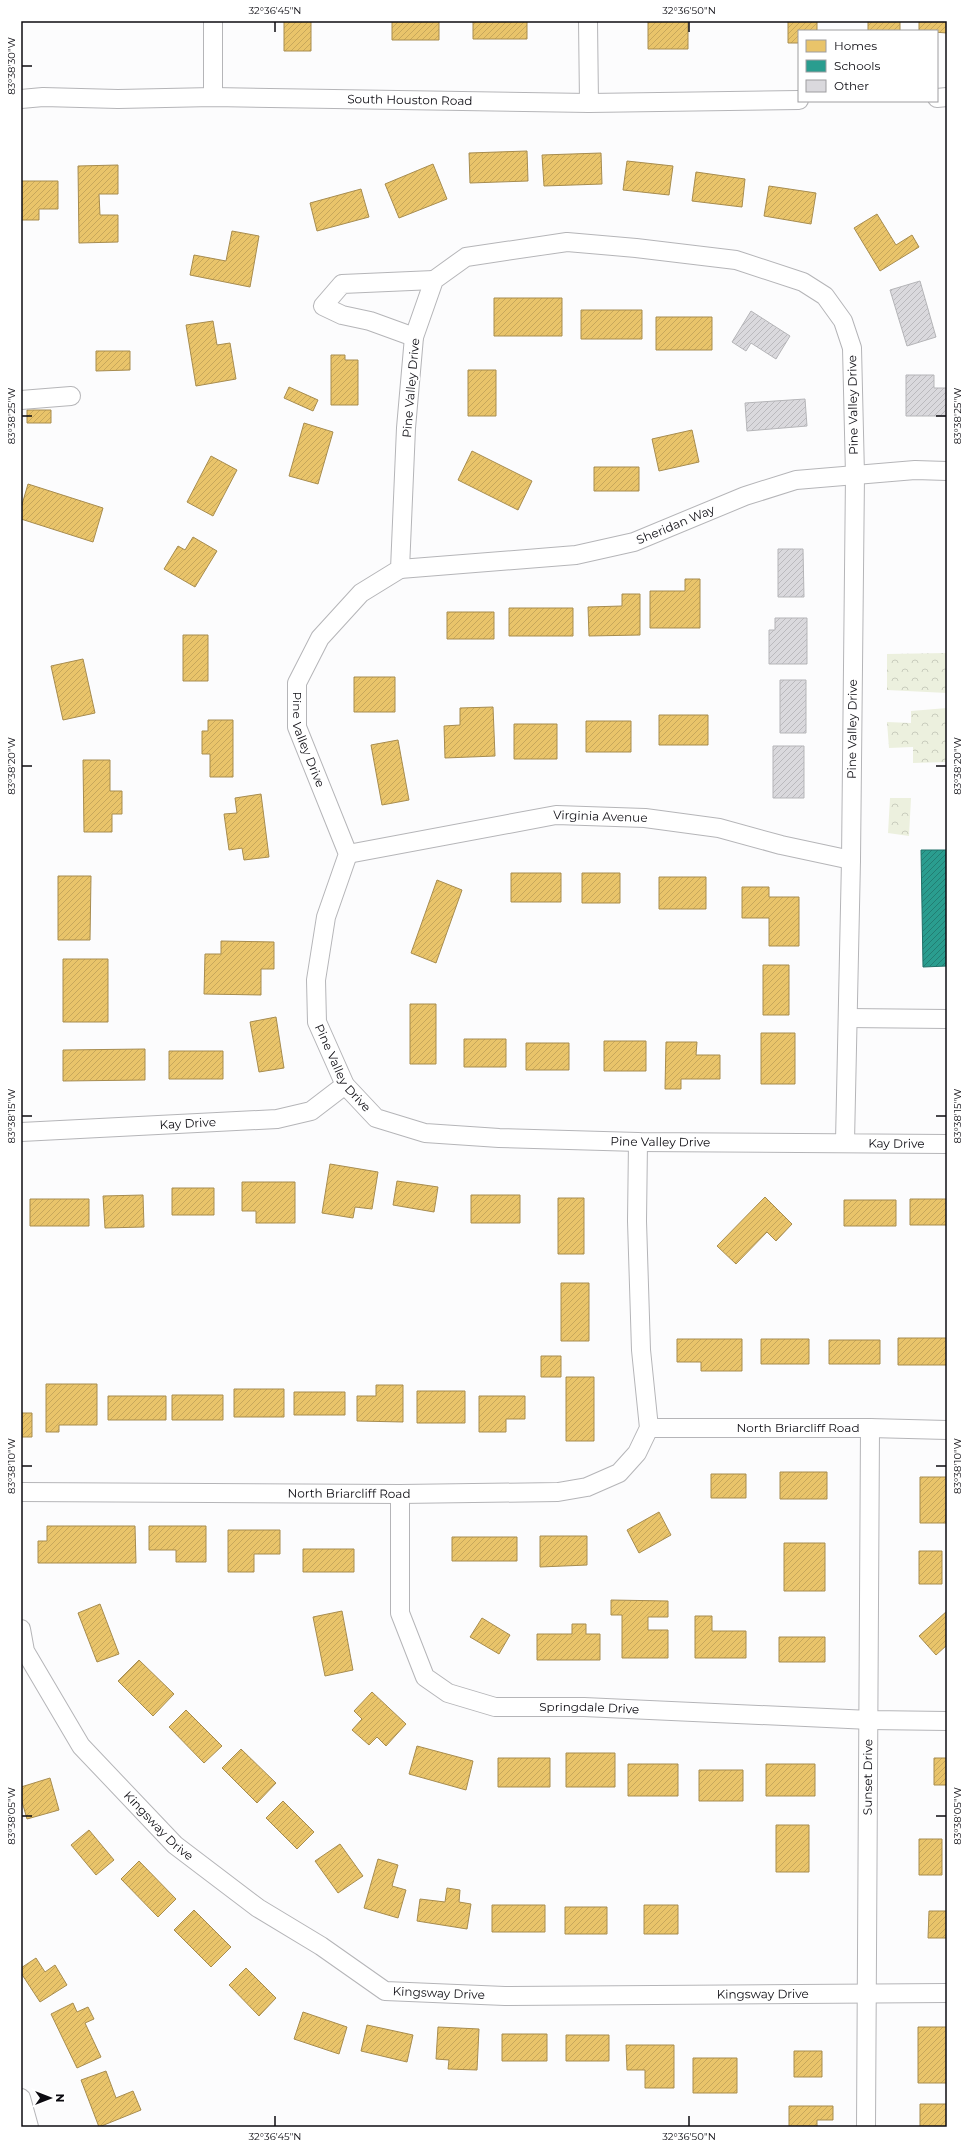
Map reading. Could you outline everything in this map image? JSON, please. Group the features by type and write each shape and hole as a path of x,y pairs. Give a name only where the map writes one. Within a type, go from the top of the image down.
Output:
{"street":[{"path":"213,21 213,97"},
{"path":"588,21 590,103"},
{"name":"South Houston Road","path":"21,99 43,97 118,99 213,97 590,103 798,100"},
{"name":"Pine Valley Drive","path":"567,242 736,260 803,282 825,296 843,321 852,348 855,474 851,860 846,1142 638,1142 499,1138 425,1133 376,1118 345,1085 317,1022 316,980 326,917 348,854 298,727 298,683 320,638 361,593 400,569 406,428 414,337 434,280 466,257 567,242"},
{"path":"414,337 370,321 342,315 323,306 342,284 434,280"},
{"path":"21,400 71,396"},
{"name":"Sheridan Way","path":"400,569 576,555 634,542 745,496 796,480 915,470 947,471"},
{"name":"Virginia Avenue","path":"348,854 556,815 645,818 719,828 781,845 851,860"},
{"path":"848,1018 947,1019"},
{"name":"Kay Drive","path":"21,1132 277,1120 311,1111 345,1085"},
{"path":"638,1142 636,1221 641,1342 649,1428"},
{"name":"Kay Drive","path":"846,1142 947,1144"},
{"name":"North Briarcliff Road","path":"21,1492 400,1494 558,1492 587,1487 619,1473 637,1453 649,1428 870,1428 947,1430"},
{"name":"Sunset Drive","path":"866,2127 866,1993 870,1720 870,1428"},
{"name":"Springdale Drive","path":"400,1494 400,1613 425,1677 448,1693 495,1707 584,1707 870,1720 947,1721"},
{"name":"Kingsway Drive","path":"21,1629 24,1651 81,1746 175,1845 258,1908 321,1946 385,1991 505,1996 947,1993"},
{"path":"21,2098 28,2127"}],"green space":[{"path":"947,653 947,693 887,690 887,654"},
{"path":"947,708 947,762 913,763 913,747 889,748 887,722 911,723 911,711"},
{"path":"890,798 911,798 909,836 888,833"}],"building: Homes":[{"path":"284,21 311,21 311,51 284,51"},
{"path":"392,21 439,21 439,40 392,40"},
{"path":"473,21 527,21 527,39 473,39"},
{"path":"648,21 688,21 688,49 648,49"},
{"path":"788,21 817,21 817,30 798,30 798,43 788,43"},
{"path":"868,21 900,21 900,30 868,30"},
{"path":"919,21 947,21 947,33 938,32 938,30 919,30"},
{"path":"527,151 528,181 470,183 469,153"},
{"path":"601,153 602,184 544,186 542,155"},
{"path":"627,161 673,166 669,195 623,190"},
{"path":"433,164 447,199 399,218 385,184"},
{"path":"118,165 118,194 99,194 100,215 118,215 118,242 79,243 78,166"},
{"path":"696,172 745,179 742,207 692,201"},
{"path":"21,181 58,181 58,209 39,209 39,220 21,220"},
{"path":"769,186 816,193 811,224 764,216"},
{"path":"361,189 369,217 317,231 310,203"},
{"path":"877,214 896,245 912,235 919,247 880,271 854,228"},
{"path":"232,231 259,236 250,287 190,275 194,255 226,261"},
{"path":"494,298 562,298 562,336 494,336"},
{"path":"581,310 642,310 642,339 581,339"},
{"path":"656,317 712,317 712,350 656,350"},
{"path":"213,321 217,345 230,343 236,379 196,386 186,325"},
{"path":"96,351 130,351 130,370 96,371"},
{"path":"331,355 345,355 345,360 358,360 358,405 331,405"},
{"path":"468,370 496,370 496,416 468,416"},
{"path":"289,387 318,400 313,411 284,398"},
{"path":"27,410 51,410 51,423 27,423"},
{"path":"304,423 333,432 318,484 289,476"},
{"path":"692,430 699,462 659,471 652,439"},
{"path":"472,451 532,481 518,510 458,480"},
{"path":"211,456 237,470 213,516 187,502"},
{"path":"594,467 639,467 639,491 594,491"},
{"path":"28,484 103,508 93,542 21,519 21,508"},
{"path":"193,537 217,551 195,587 164,569 178,546 185,550"},
{"path":"685,579 700,579 700,628 650,628 650,591 685,591"},
{"path":"622,594 640,594 640,635 589,636 588,607 622,606"},
{"path":"509,608 573,608 573,636 509,636"},
{"path":"447,612 494,612 494,639 447,639"},
{"path":"183,635 208,635 208,681 183,681"},
{"path":"83,659 95,713 63,720 51,666"},
{"path":"354,677 395,677 395,712 354,712"},
{"path":"493,707 495,756 445,758 444,726 460,725 460,708"},
{"path":"659,715 708,715 708,745 659,745"},
{"path":"208,720 233,720 233,777 210,777 210,754 202,754 202,731 208,731"},
{"path":"586,721 631,721 631,752 586,752"},
{"path":"514,724 557,724 557,759 514,759"},
{"path":"398,740 409,800 382,805 371,745"},
{"path":"83,760 110,760 110,791 122,791 122,814 112,814 112,832 84,832"},
{"path":"261,794 269,857 244,860 242,848 229,850 224,814 237,813 235,798"},
{"path":"511,873 561,873 561,902 511,902"},
{"path":"582,873 620,873 620,903 582,903"},
{"path":"58,876 91,876 90,940 58,940"},
{"path":"659,877 706,877 706,909 659,909"},
{"path":"437,880 462,890 436,963 411,953"},
{"path":"742,887 769,887 769,897 799,897 799,946 769,946 769,918 742,918"},
{"path":"221,941 274,942 274,969 261,969 261,995 204,994 205,954 221,954"},
{"path":"63,959 108,959 108,1022 63,1022"},
{"path":"763,965 789,965 789,1015 763,1015"},
{"path":"410,1004 436,1004 436,1064 410,1064"},
{"path":"276,1017 284,1068 259,1072 250,1022"},
{"path":"761,1033 795,1033 795,1084 761,1084"},
{"path":"464,1039 506,1039 506,1067 464,1067"},
{"path":"604,1041 646,1041 646,1071 604,1071"},
{"path":"666,1042 697,1042 696,1055 720,1055 720,1079 681,1079 681,1089 665,1089"},
{"path":"526,1043 569,1043 569,1070 526,1070"},
{"path":"145,1049 145,1080 63,1081 63,1050"},
{"path":"169,1051 223,1051 223,1079 169,1079"},
{"path":"330,1164 378,1172 372,1209 355,1207 353,1218 322,1213"},
{"path":"397,1181 438,1187 434,1212 393,1205"},
{"path":"242,1182 295,1182 295,1223 256,1223 256,1211 242,1211"},
{"path":"172,1188 214,1188 214,1215 172,1215"},
{"path":"143,1195 144,1227 105,1228 103,1196"},
{"path":"471,1195 520,1195 520,1223 471,1223"},
{"path":"765,1197 792,1224 776,1241 767,1232 736,1264 717,1246"},
{"path":"558,1198 584,1198 584,1254 558,1254"},
{"path":"30,1199 89,1199 89,1226 30,1226"},
{"path":"910,1199 947,1199 947,1225 910,1225"},
{"path":"844,1200 896,1200 896,1226 844,1226"},
{"path":"561,1283 589,1283 589,1341 561,1341"},
{"path":"898,1338 947,1338 947,1365 898,1365"},
{"path":"677,1339 742,1339 742,1371 701,1371 701,1362 677,1362"},
{"path":"761,1339 809,1339 809,1364 761,1364"},
{"path":"829,1340 880,1340 880,1364 829,1364"},
{"path":"541,1356 561,1356 561,1377 541,1377"},
{"path":"566,1377 594,1377 594,1441 566,1441"},
{"path":"46,1384 97,1384 97,1425 59,1425 59,1432 46,1432"},
{"path":"376,1385 403,1385 403,1422 357,1421 357,1396 376,1396"},
{"path":"234,1389 284,1389 284,1417 234,1417"},
{"path":"417,1391 465,1391 465,1423 417,1423"},
{"path":"294,1392 345,1392 345,1415 294,1415"},
{"path":"172,1395 223,1395 223,1420 172,1420"},
{"path":"108,1396 166,1396 166,1420 108,1420"},
{"path":"479,1396 525,1396 525,1419 506,1419 506,1432 479,1432"},
{"path":"21,1413 32,1413 32,1437 21,1437"},
{"path":"780,1472 827,1472 827,1499 780,1499"},
{"path":"711,1474 746,1474 746,1498 711,1498"},
{"path":"920,1477 947,1477 946,1523 920,1523"},
{"path":"659,1512 671,1535 639,1553 627,1530"},
{"path":"47,1526 135,1526 136,1563 38,1563 38,1541 47,1541"},
{"path":"149,1526 206,1526 206,1562 176,1562 176,1550 149,1550"},
{"path":"228,1530 280,1530 280,1554 254,1554 254,1572 228,1572"},
{"path":"540,1536 587,1536 587,1565 540,1567"},
{"path":"452,1537 517,1537 517,1561 452,1561"},
{"path":"784,1543 825,1543 825,1591 784,1591"},
{"path":"303,1549 354,1549 354,1572 303,1572"},
{"path":"919,1551 942,1551 942,1584 919,1584"},
{"path":"611,1600 668,1601 668,1617 648,1617 648,1630 668,1630 668,1658 622,1658 622,1615 611,1615"},
{"path":"100,1604 119,1654 97,1662 78,1613"},
{"path":"342,1611 353,1670 325,1676 313,1617"},
{"path":"947,1611 947,1645 936,1655 919,1636"},
{"path":"695,1616 712,1616 712,1631 746,1631 746,1658 695,1658"},
{"path":"482,1618 510,1635 499,1654 470,1637"},
{"path":"572,1624 586,1624 586,1634 600,1634 600,1660 537,1660 537,1634 572,1634"},
{"path":"779,1637 825,1637 825,1662 779,1662"},
{"path":"139,1660 174,1694 153,1716 118,1681"},
{"path":"372,1692 406,1724 386,1746 377,1737 369,1745 352,1730 362,1719 354,1711"},
{"path":"186,1710 222,1746 204,1763 169,1727"},
{"path":"417,1746 473,1761 466,1790 409,1774"},
{"path":"241,1749 276,1783 257,1803 222,1768"},
{"path":"566,1753 615,1753 615,1787 566,1787"},
{"path":"498,1758 550,1758 550,1787 498,1787"},
{"path":"934,1758 947,1758 947,1785 934,1785"},
{"path":"628,1764 678,1764 678,1796 628,1796"},
{"path":"766,1764 815,1764 815,1796 766,1796"},
{"path":"699,1770 743,1770 743,1801 699,1801"},
{"path":"50,1778 59,1810 27,1819 21,1798 21,1787"},
{"path":"283,1801 314,1832 297,1849 266,1818"},
{"path":"776,1825 809,1825 809,1872 776,1872"},
{"path":"89,1830 114,1860 96,1875 71,1845"},
{"path":"919,1839 942,1839 942,1875 919,1875"},
{"path":"340,1844 363,1876 338,1893 315,1861"},
{"path":"378,1859 398,1865 392,1886 406,1890 398,1918 364,1908"},
{"path":"139,1861 176,1899 158,1917 121,1879"},
{"path":"447,1888 460,1890 459,1902 471,1904 467,1929 417,1921 420,1899 445,1902"},
{"path":"492,1905 545,1905 545,1932 492,1932"},
{"path":"644,1905 678,1905 678,1934 644,1934"},
{"path":"565,1907 607,1907 607,1934 565,1934"},
{"path":"194,1910 231,1947 211,1967 174,1930"},
{"path":"929,1911 947,1911 947,1938 928,1938"},
{"path":"36,1958 45,1972 55,1965 67,1985 40,2002 21,1973 21,1968"},
{"path":"246,1968 276,1998 259,2016 229,1985"},
{"path":"73,2003 77,2012 88,2007 94,2019 85,2023 101,2057 77,2068 51,2014"},
{"path":"303,2012 347,2027 339,2054 294,2039"},
{"path":"367,2025 413,2035 407,2062 361,2051"},
{"path":"438,2027 479,2029 477,2070 448,2069 449,2060 436,2059"},
{"path":"918,2027 947,2027 947,2083 918,2083"},
{"path":"502,2034 547,2034 547,2061 502,2061"},
{"path":"566,2035 609,2035 609,2061 566,2061"},
{"path":"626,2045 674,2045 674,2088 645,2088 645,2070 627,2070"},
{"path":"794,2051 822,2051 822,2077 794,2077"},
{"path":"693,2058 737,2058 737,2093 693,2093"},
{"path":"106,2071 116,2098 133,2091 141,2110 99,2127 81,2080"},
{"path":"920,2104 947,2104 947,2127 920,2127"},
{"path":"789,2106 833,2106 833,2120 817,2120 817,2127 789,2127"}],"building: Schools":[{"path":"921,850 947,850 947,966 923,967"}],"building: Other":[{"path":"920,281 936,337 907,346 890,290"},
{"path":"751,311 790,336 776,359 751,343 746,351 732,342"},
{"path":"906,375 934,375 934,388 947,388 947,416 906,416"},
{"path":"805,399 807,426 747,431 745,403"},
{"path":"778,549 803,549 804,597 778,597"},
{"path":"775,618 807,618 807,664 769,664 769,630 775,630"},
{"path":"780,680 806,680 806,733 780,733"},
{"path":"773,746 804,746 804,798 773,798"}]}
